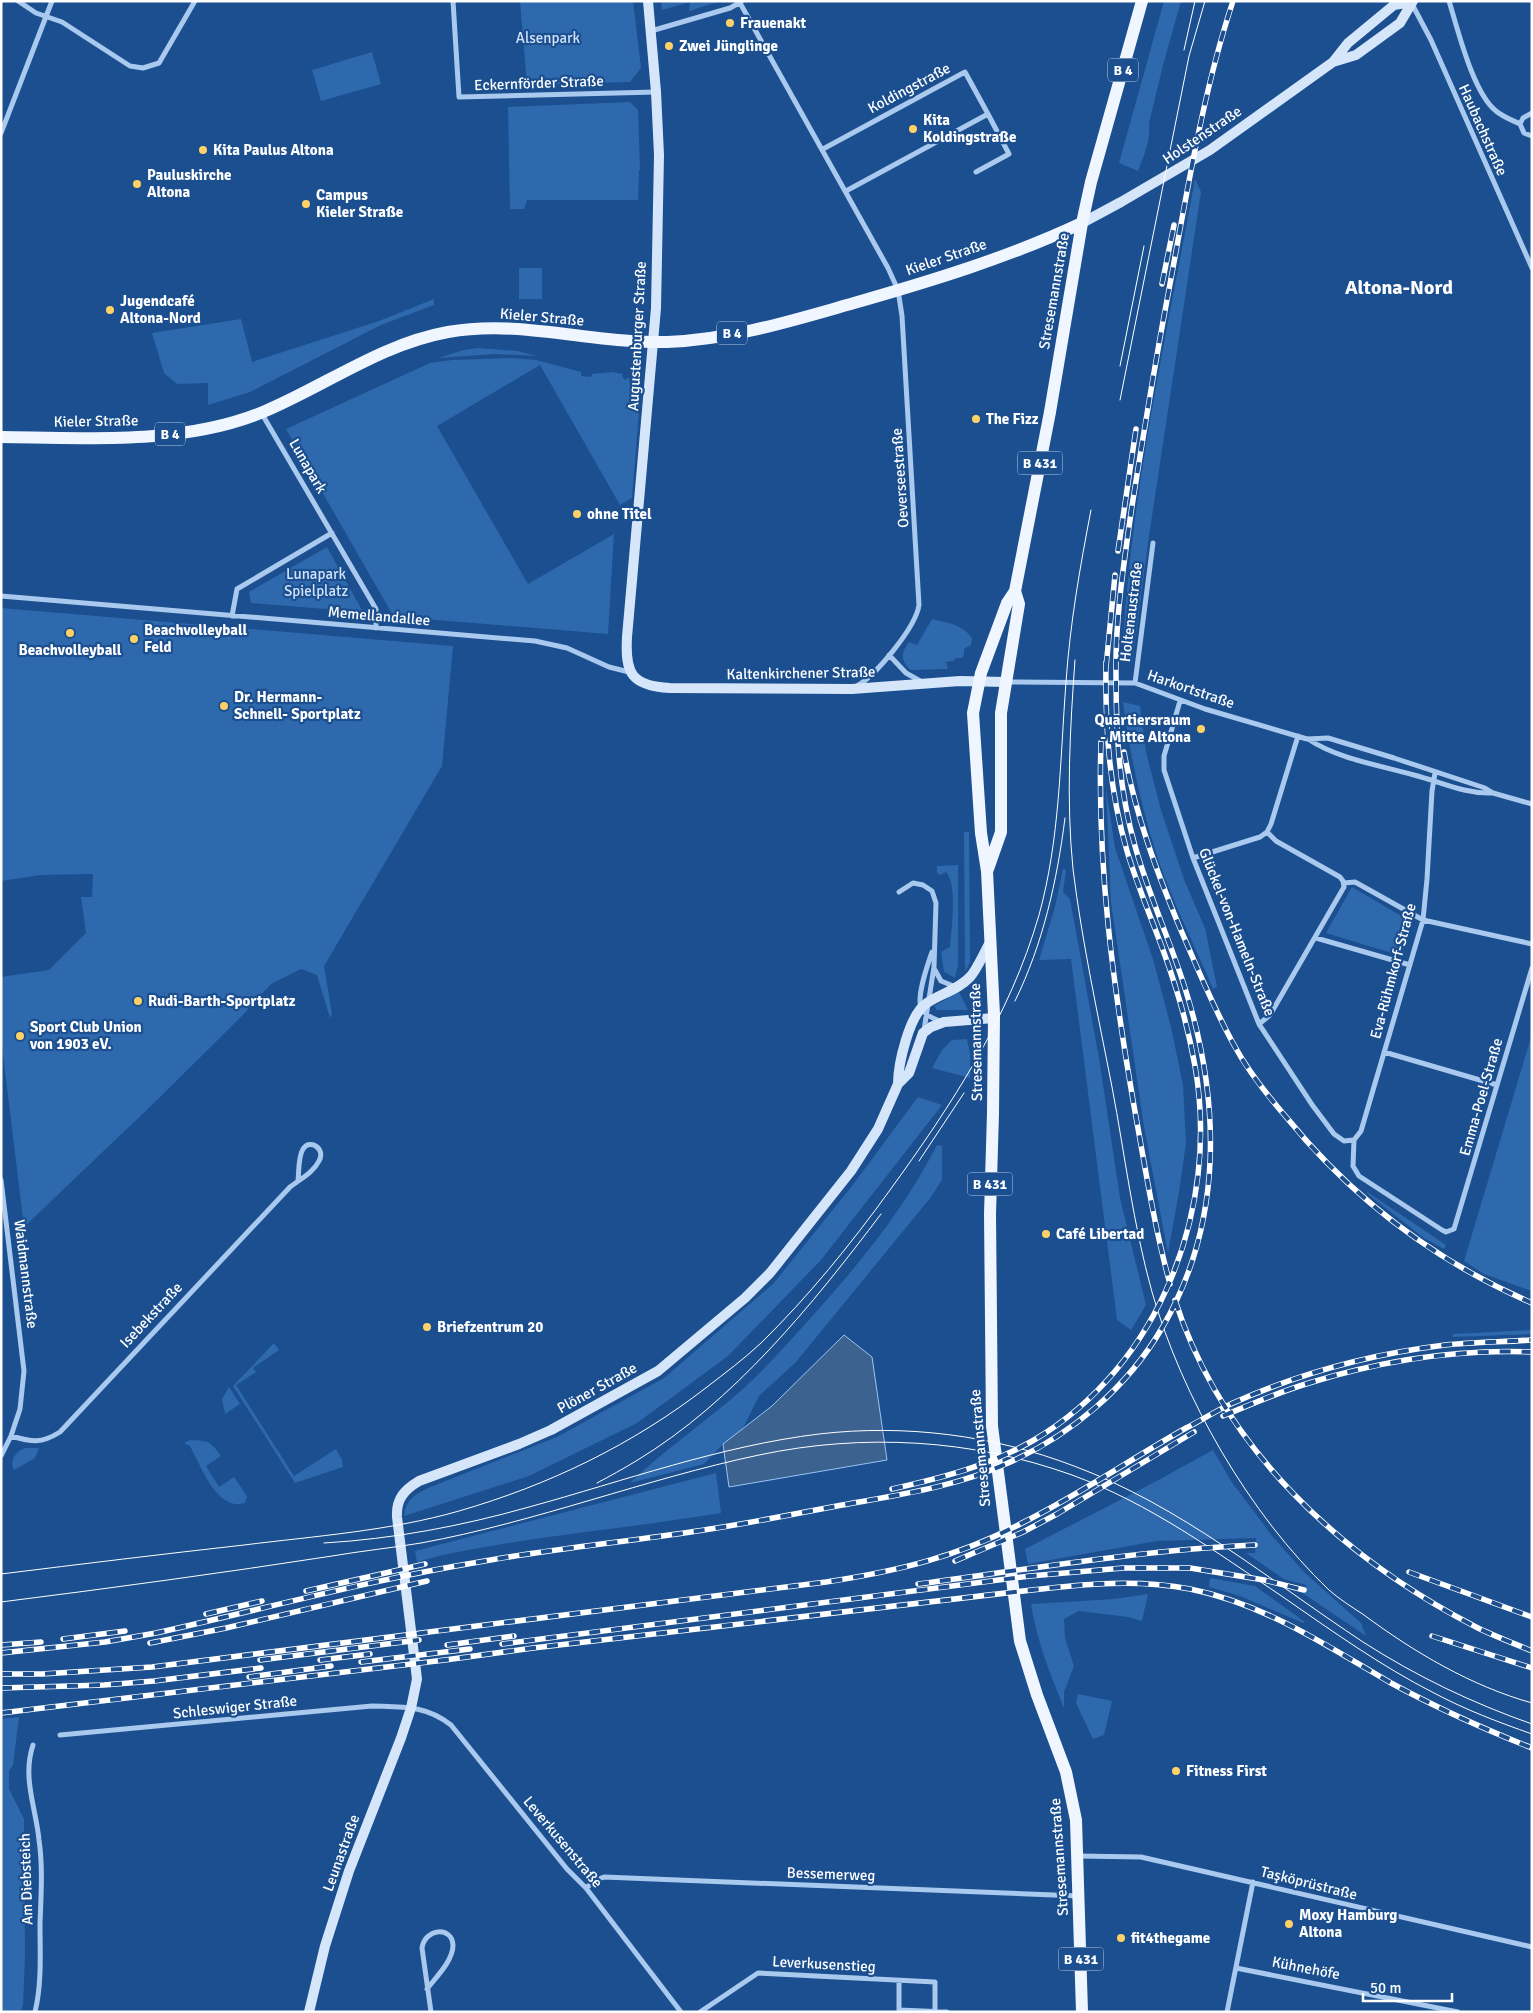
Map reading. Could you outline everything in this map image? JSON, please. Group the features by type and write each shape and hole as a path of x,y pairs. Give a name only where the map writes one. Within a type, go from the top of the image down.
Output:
{"main road":[{"name":"Stresemannstraße","path":"1082,2012 1076,1820 1066,1772 1037,1695 1020,1640 994,1452 991,1400 990,1288 994,1018 987,871 981,833 973,709 979,681 1004,611 1015,591 1053,391 1082,223 1091,182 1142,1"},
{"name":"Kieler Straße","path":"1,437 59,438 161,435 212,427 262,412 394,347 427,336 453,331 523,328 602,339 654,342 710,337 771,325 898,290 1043,240 1082,223"},
{"name":"Stresemannstraße","path":"987,871 1001,832 1001,713 1019,604 1015,591"}],"street":[{"path":"18,1 36,13 62,22 130,66 143,68 159,63 195,1"},
{"path":"1,133 52,1"},
{"name":"Eckernförder Straße","path":"453,1 459,97 656,92"},
{"name":"Augustenburger Straße","path":"630,672 627,663 627,637 654,342 659,155 648,1"},
{"path":"1448,1 1473,74 1486,100 1496,111 1520,124 1524,133 1532,136"},
{"path":"651,31 730,8 741,2 888,268 898,290"},
{"name":"Holstenstraße","path":"1333,62 1356,55 1400,23 1412,2"},
{"name":"Holstenstraße","path":"1082,223 1210,150 1333,62 1348,43 1394,5 1412,2"},
{"name":"Haubachstraße","path":"1412,2 1431,40 1532,268"},
{"name":"Koldingstraße","path":"823,149 965,72 1009,154 976,172"},
{"path":"1520,124 1524,118 1532,113"},
{"path":"846,191 988,114"},
{"name":"Oeverseestraße","path":"852,689 868,678 889,655 916,617 919,605 902,326 898,290"},
{"name":"Lunapark","path":"262,412 376,609 376,628"},
{"path":"232,616 237,589 332,533"},
{"name":"Holtenaustraße","path":"1135,683 1153,544"},
{"name":"Memellandallee","path":"1,596 535,641 567,648 609,667 630,672"},
{"path":"889,655 906,673 925,684"},
{"name":"Kaltenkirchener Straße","path":"630,672 635,679 660,688 852,689 979,681 1005,682"},
{"name":"Harkortstraße","path":"1005,682 1135,683 1180,701 1307,739 1325,750 1468,792 1493,793"},
{"name":"Glückel-von-Hameln-Straße","path":"1180,701 1166,748 1163,766 1193,858 1260,1024 1313,1106 1334,1134 1344,1141 1354,1140"},
{"path":"1193,858 1260,837 1267,832 1298,736"},
{"name":"Harkortstraße","path":"1307,739 1328,738 1478,785 1493,793 1532,804"},
{"name":"Eva-Rühmkorf-Straße","path":"1354,1140 1361,1131 1423,920 1433,782 1436,772"},
{"path":"1260,1024 1270,1015 1316,938 1343,892 1344,883 1340,878 1276,841 1267,832"},
{"path":"1344,883 1356,882 1423,920 1532,944"},
{"name":"Plöner Straße","path":"412,1708 418,1679 397,1517 399,1500 403,1493 409,1487 419,1482 551,1430 658,1371 745,1298 770,1274 851,1171 878,1129 898,1084 909,1072 923,1033 925,1008 934,967 936,903 932,891 923,885 913,883 899,892"},
{"path":"1316,938 1410,965"},
{"path":"944,1022 925,1008 970,977 991,941"},
{"name":"Plöner Straße","path":"925,1008 921,994 934,947"},
{"path":"934,967 935,974 942,981 957,987"},
{"name":"Emma-Poel-Straße","path":"1354,1140 1353,1166 1359,1176 1442,1230 1450,1231 1456,1224 1532,968"},
{"name":"Plöner Straße","path":"898,1084 898,1070 910,1030 925,1008"},
{"path":"923,1033 931,1027 944,1022 994,1018"},
{"path":"1384,1052 1498,1085"},
{"name":"Isebekstraße","path":"11,1436 41,1441 60,1432 176,1307 298,1181 309,1173 320,1160 321,1154 316,1146 310,1144 302,1151 298,1181"},
{"name":"Waidmannstraße","path":"1,1180 24,1371 20,1409 11,1436 1,1456"},
{"name":"Schleswiger Straße","path":"60,1735 372,1706 412,1708"},
{"name":"Leverkusenstraße","path":"412,1708 431,1712 451,1725 567,1869 586,1888 681,2012"},
{"name":"Leunastraße","path":"309,2012 325,1946 349,1871 412,1708"},
{"name":"Am Diebsteich","path":"33,1745 29,1764 30,1797 40,1840 41,1880 40,1984 35,2012"},
{"name":"Taşköprüstraße","path":"1078,1856 1141,1857 1532,1947"},
{"name":"Bessemerweg","path":"586,1888 596,1880 604,1878 1079,1896"},
{"path":"1227,2012 1253,1882"},
{"path":"427,1989 450,1956 451,1940 443,1932 436,1931 423,1941 422,1948 427,1989 431,2012"},
{"name":"Kühnehöfe","path":"1236,1968 1458,2012"},
{"name":"Leverkusenstieg","path":"700,2012 758,1973 935,1982 935,2011"},
{"path":"899,1981 899,2010 947,2012"}],"green space":[{"name":"Alsenpark","path":"520,1 633,1 641,68 630,82 527,85"},
{"path":"661,1 721,1 689,11 690,2 662,10"},
{"path":"1164,1 1181,1 1149,123 1146,147 1138,171 1119,163"},
{"path":"372,52 381,84 321,101 312,70"},
{"path":"630,102 638,110 640,170 638,200 527,200 524,209 510,209 508,107"},
{"path":"1195,179 1201,192 1149,536 1132,663 1122,662 1132,541 1150,420"},
{"path":"519,268 542,268 542,299 519,299"},
{"path":"434,299 434,305 381,325 250,392 208,405 208,383 177,384 164,373 152,333 241,319 252,362 379,321"},
{"path":"478,348 518,351 537,356 496,354 439,358 463,350"},
{"path":"512,358 536,360 581,372 581,376 591,377 592,374 612,372 623,374 622,376 625,380 629,377 630,386 641,387 632,498 620,505 540,365 437,426 528,584 614,534 608,634 400,617 391,612 286,429 430,363 452,360"},
{"name":"Lunapark Spielplatz","path":"327,547 363,612 251,603 249,592"},
{"path":"1,608 453,646 442,766 324,966 332,1014 330,1018 317,975 301,969 271,984 243,1015 155,1102 24,1227 1,1038 1,977 49,970 86,933 81,897 92,897 93,874 41,875 1,881"},
{"path":"932,619 964,630 972,638 971,645 964,649 962,658 946,662 948,669 910,670 904,663 904,649 909,642 917,645"},
{"path":"1123,702 1140,706 1146,752 1161,810 1185,882 1205,928 1217,987 1213,989 1177,908 1158,859 1137,781"},
{"path":"1106,788 1115,848 1153,959 1171,1027 1183,1085 1186,1143 1168,1253 1144,1127 1111,902"},
{"path":"964,832 969,832 970,962 965,972"},
{"path":"958,865 958,965 955,978 944,972 941,952 950,947 953,908 952,887 946,872 940,875 937,873 937,866"},
{"path":"1063,869 1066,870 1063,892 1070,899 1099,1058 1120,1198 1146,1305 1131,1330 1117,1320 1071,959 1039,960 1055,907"},
{"path":"1352,887 1408,920 1398,955 1326,933"},
{"path":"959,992 968,1010 937,1010 934,1006"},
{"path":"1532,1034 1532,1291 1484,1274 1464,1261"},
{"path":"967,1039 970,1054 970,1078 932,1068 942,1050 952,1040"},
{"path":"918,1097 942,1105 821,1260 728,1356 637,1423 529,1476 404,1516 409,1502 428,1488 557,1437 664,1378 773,1284 852,1186"},
{"path":"937,1145 942,1146 942,1180 931,1197 796,1362 759,1396 742,1430 723,1444 704,1464 630,1483 657,1458 744,1388 791,1339 843,1281 878,1238 910,1192"},
{"path":"1366,1191 1446,1245 1444,1249 1424,1238"},
{"path":"1532,1330 1532,1334 1453,1337 1453,1334"},
{"path":"274,1343 279,1350 253,1368 256,1372 236,1385 294,1476 336,1449 342,1460 343,1467 295,1483 233,1386"},
{"path":"229,1387 240,1404 225,1414 222,1399"},
{"path":"190,1440 205,1441 214,1447 221,1456 206,1466 219,1487 234,1477 247,1496 245,1503 235,1504 226,1501 218,1494 205,1475 190,1446 184,1443"},
{"path":"26,1448 39,1448 35,1458 14,1470 12,1463 14,1456"},
{"path":"1213,1450 1231,1481 1273,1537 1304,1572 1361,1623 1366,1636 1304,1594 1306,1585 1284,1579 1246,1553 1255,1553 1256,1538 1157,1541 1028,1564 1025,1549"},
{"path":"716,1473 721,1513 521,1541 417,1562 415,1551"},
{"path":"1210,1578 1255,1586 1305,1622 1303,1623 1240,1596 1209,1587"},
{"path":"1148,1594 1142,1621 1128,1617 1079,1611 1064,1619 1065,1638 1074,1666 1064,1692 1064,1708 1040,1644 1031,1604 1114,1599"},
{"path":"1078,1694 1112,1701 1104,1735 1093,1739 1076,1703"},
{"path":"19,1717 13,1765 9,1771 9,1789 24,1819 25,1957 23,2005 20,2012 1,2012 1,1719"}],"shaded area":[{"path":"844,1335 872,1357 887,1460 729,1487 723,1444 772,1406"}],"tram line":[{"path":"1184,50 1195,1"},
{"path":"1120,400 1189,56 1205,1"},
{"path":"1120,366 1144,246"},
{"path":"1,1574 379,1528 433,1518 492,1501 557,1476 619,1445 679,1408 761,1343 812,1289 844,1250 890,1190 935,1126 995,1024 1027,952 1039,915 1051,858 1058,800 1070,639 1079,574 1091,510"},
{"path":"1075,660 1069,791 1071,843 1077,896 1145,1266 1165,1332 1181,1372 1222,1452 1246,1490 1300,1560 1329,1590 1423,1655 1487,1687 1532,1703"},
{"path":"1015,1001 1034,957 1048,912 1065,818"},
{"path":"919,1161 964,1093"},
{"path":"597,1483 636,1461 672,1437 739,1381 770,1349 828,1282 881,1214"},
{"path":"324,1543 402,1535 478,1520 672,1465 782,1440 819,1434 884,1430 948,1435 980,1440 1043,1455 1113,1483 1188,1523 1363,1642 1403,1666 1466,1698 1532,1724"},
{"path":"1,1602 126,1586 421,1543 506,1524 716,1465 798,1448 877,1442 917,1443 996,1454 1034,1463 1100,1486 1155,1514 1181,1530 1233,1563 1357,1648 1414,1683 1470,1710 1532,1734"}],"railway":[{"path":"1,1653 105,1642 156,1633 438,1569 506,1557 734,1525 905,1494 947,1484 1008,1463 1054,1439 1096,1408 1115,1390 1148,1350 1162,1328 1182,1288 1197,1246 1206,1203 1210,1160 1210,1116 1205,1072 1196,1028 1178,967 1140,864 1125,804 1117,719 1117,633 1132,506 1162,326 1203,112 1233,1"},
{"path":"1162,284 1174,225"},
{"path":"1118,551 1136,429"},
{"path":"1106,667 1115,575"},
{"path":"892,1489 947,1476 1000,1457 1034,1440 1078,1409 1116,1370 1147,1327 1171,1278 1188,1227 1198,1174 1200,1120 1195,1066 1177,993 1135,876 1121,828 1109,758 1106,662"},
{"path":"1101,742 1100,788 1104,879 1113,970 1126,1061 1146,1173 1170,1284"},
{"path":"1124,752 1140,819 1171,906 1219,1016 1239,1055 1258,1083 1312,1147 1368,1201 1398,1225 1462,1268 1532,1303"},
{"path":"1175,1300 1196,1354 1223,1404 1256,1450 1293,1493 1334,1532 1379,1567 1426,1599 1476,1627 1532,1651"},
{"path":"1,1674 42,1674 152,1667 826,1582 878,1573 950,1554 998,1535 1064,1501 1165,1440 1221,1409 1258,1392 1337,1366 1390,1354 1456,1344 1532,1340"},
{"path":"1223,1416 1265,1398 1363,1368 1419,1358 1475,1352 1532,1352"},
{"path":"955,1561 1023,1532 1057,1514 1194,1432"},
{"path":"918,1584 1170,1551 1255,1545"},
{"path":"306,1591 425,1564"},
{"path":"502,1644 1030,1576 1123,1568 1190,1568 1264,1580 1304,1590"},
{"path":"1409,1572 1532,1617"},
{"path":"150,1643 226,1628 427,1581"},
{"path":"1,1713 533,1648 1032,1590 1091,1584 1131,1583 1190,1589 1244,1605 1295,1628 1426,1701 1478,1726 1532,1748"},
{"path":"206,1614 262,1601"},
{"path":"63,1639 125,1631"},
{"path":"447,1645 514,1636"},
{"path":"1432,1636 1532,1668"},
{"path":"260,1660 419,1640"},
{"path":"1,1645 41,1642"},
{"path":"361,1662 470,1649"},
{"path":"320,1660 370,1654"},
{"path":"249,1677 331,1666"},
{"path":"1,1688 104,1685 261,1668"}],"place":[{"name":"Frauenakt","path":"730,23"},
{"name":"Zwei Jünglinge","path":"669,46"},
{"name":"Kita Koldingstraße","path":"913,129"},
{"name":"Kita Paulus Altona","path":"203,150"},
{"name":"Pauluskirche Altona","path":"137,184"},
{"name":"Campus Kieler Straße","path":"306,204"},
{"name":"Jugendcafé Altona-Nord","path":"110,310"},
{"name":"The Fizz","path":"976,419"},
{"name":"ohne Titel","path":"577,514"},
{"name":"Beachvolleyball","path":"70,633"},
{"name":"Beachvolleyball Feld","path":"134,639"},
{"name":"Dr. Hermann- Schnell- Sportplatz","path":"224,706"},
{"name":"Quartiersraum - Mitte Altona","path":"1201,729"},
{"name":"Rudi-Barth-Sportplatz","path":"138,1001"},
{"name":"Sport Club Union von 1903 eV.","path":"20,1036"},
{"name":"Café Libertad","path":"1046,1234"},
{"name":"Briefzentrum 20","path":"427,1327"},
{"name":"Fitness First","path":"1176,1771"},
{"name":"Moxy Hamburg Altona","path":"1289,1924"},
{"name":"fit4thegame","path":"1121,1938"}],"district":[{"name":"Altona-Nord","path":"1399,287"}]}
